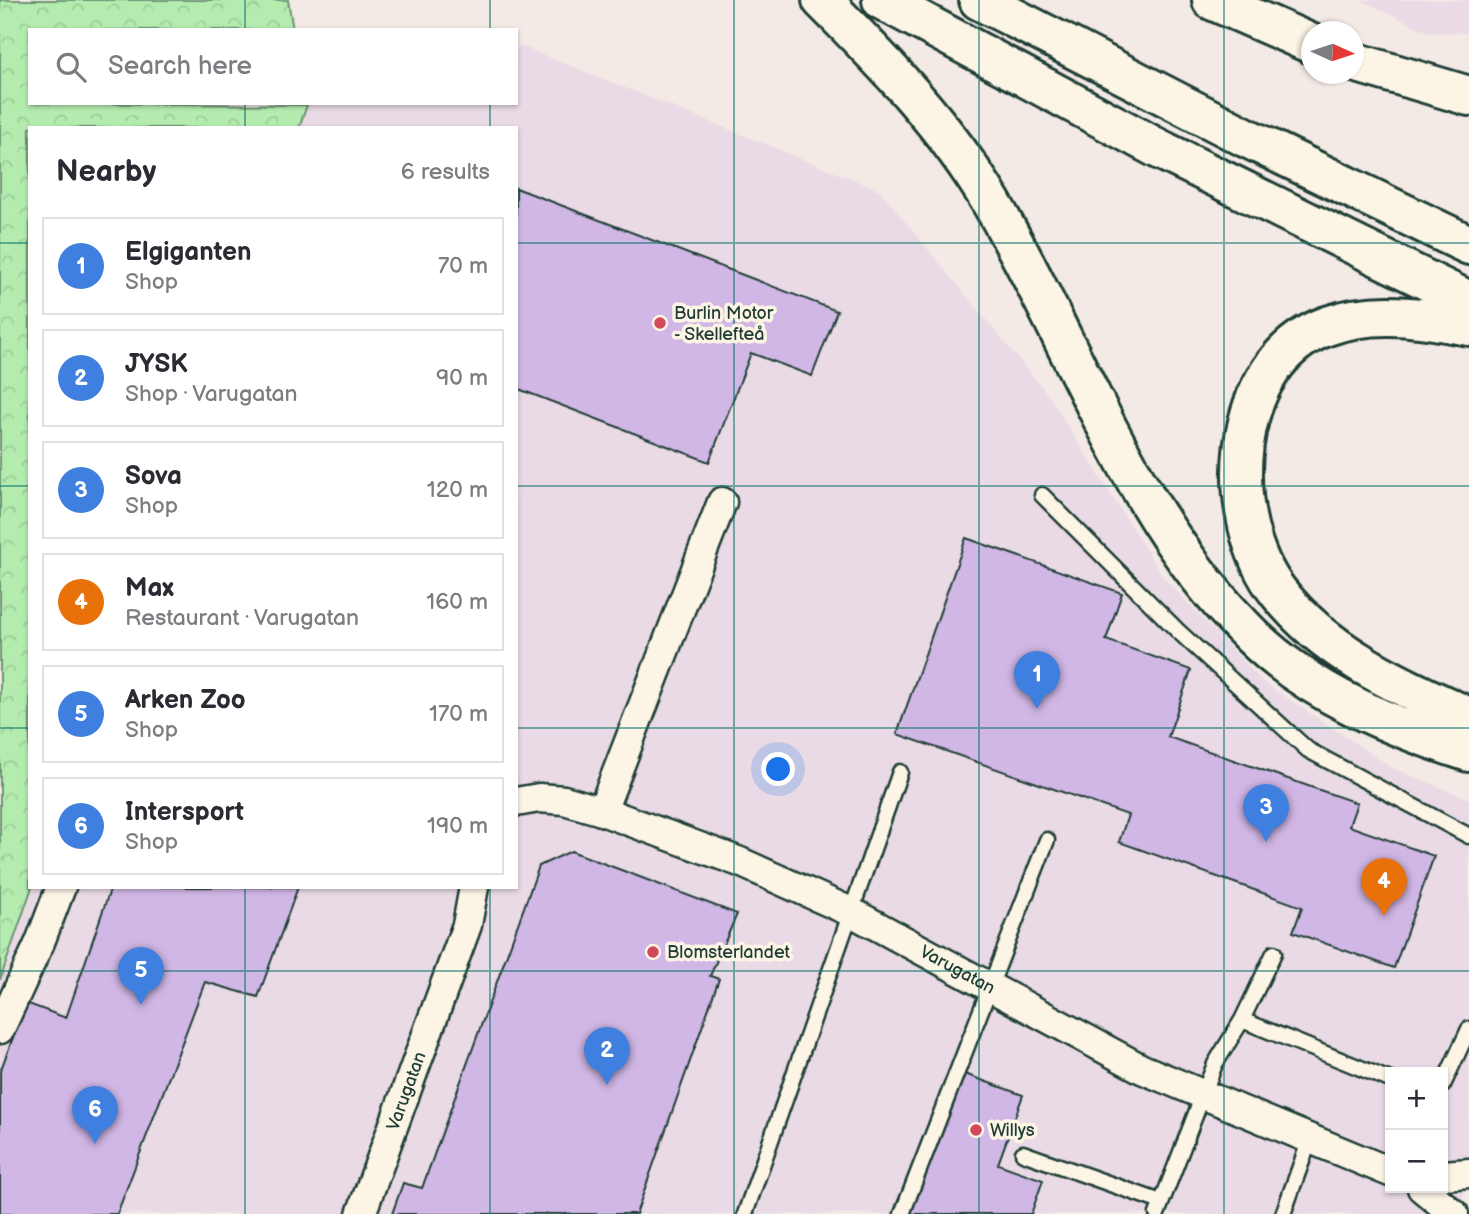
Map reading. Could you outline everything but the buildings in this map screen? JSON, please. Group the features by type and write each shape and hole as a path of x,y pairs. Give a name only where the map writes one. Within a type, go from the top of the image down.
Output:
{"highway":[{"path":"822,0 948,136 977,180 1035,283 1127,463 1184,557 1215,596 1253,637 1313,681 1386,721 1469,752"},
{"path":"882,0 1157,148 1469,301"},
{"path":"979,0 1247,138 1469,245"},
{"path":"1212,0 1301,40"},
{"path":"1364,65 1469,96"},
{"path":"1469,326 1423,318 1371,316 1325,327 1302,340 1267,377 1252,407 1243,446 1241,486 1245,516 1258,554 1277,591 1295,612 1343,654 1469,717"}],"street":[{"path":"602,811 722,502"},
{"name":"Varugatan","path":"518,802 538,798 564,800 602,811 740,862 851,912 1142,1069 1385,1170"},
{"path":"0,1029 40,942 60,889"},
{"name":"Varugatan","path":"361,1214 467,925 474,889"},
{"path":"1448,1175 1469,1173"},
{"path":"1428,1193 1454,1214"}],"lane":[{"path":"1042,495 1178,631 1308,750 1469,836"},
{"path":"745,1214 900,772"},
{"path":"902,1214 1047,840"},
{"path":"1023,1153 1159,1208 1215,1064 1242,1020 1274,953"},
{"path":"1242,1020 1385,1078"},
{"path":"1448,1074 1469,1029"},
{"path":"1283,1214 1310,1139"}],"shaded area":[{"path":"1361,0 1469,0 1469,33 1428,32"},
{"path":"521,46 879,190 1048,395 1163,577 1263,682 1392,768 1469,799 1469,1180 1457,1214 0,1214 0,980 31,889 518,889 518,126 300,126 307,105 518,105 518,47"}],"green space":[{"path":"0,0 288,0 293,28 28,28 28,105 307,105 300,126 28,126 28,889 31,889 0,980"}],"place":[{"name":"Burlin Motor - Skellefteå","path":"660,323"},
{"name":"Elgiganten","path":"1037,709"},
{"name":"Sova","path":"1266,842"},
{"name":"Max","path":"1384,916"},
{"name":"Blomsterlandet","path":"653,952"},
{"name":"Arken Zoo","path":"141,1005"},
{"name":"JYSK","path":"607,1085"},
{"name":"Willys","path":"976,1130"},
{"name":"Intersport","path":"95,1144"}]}
